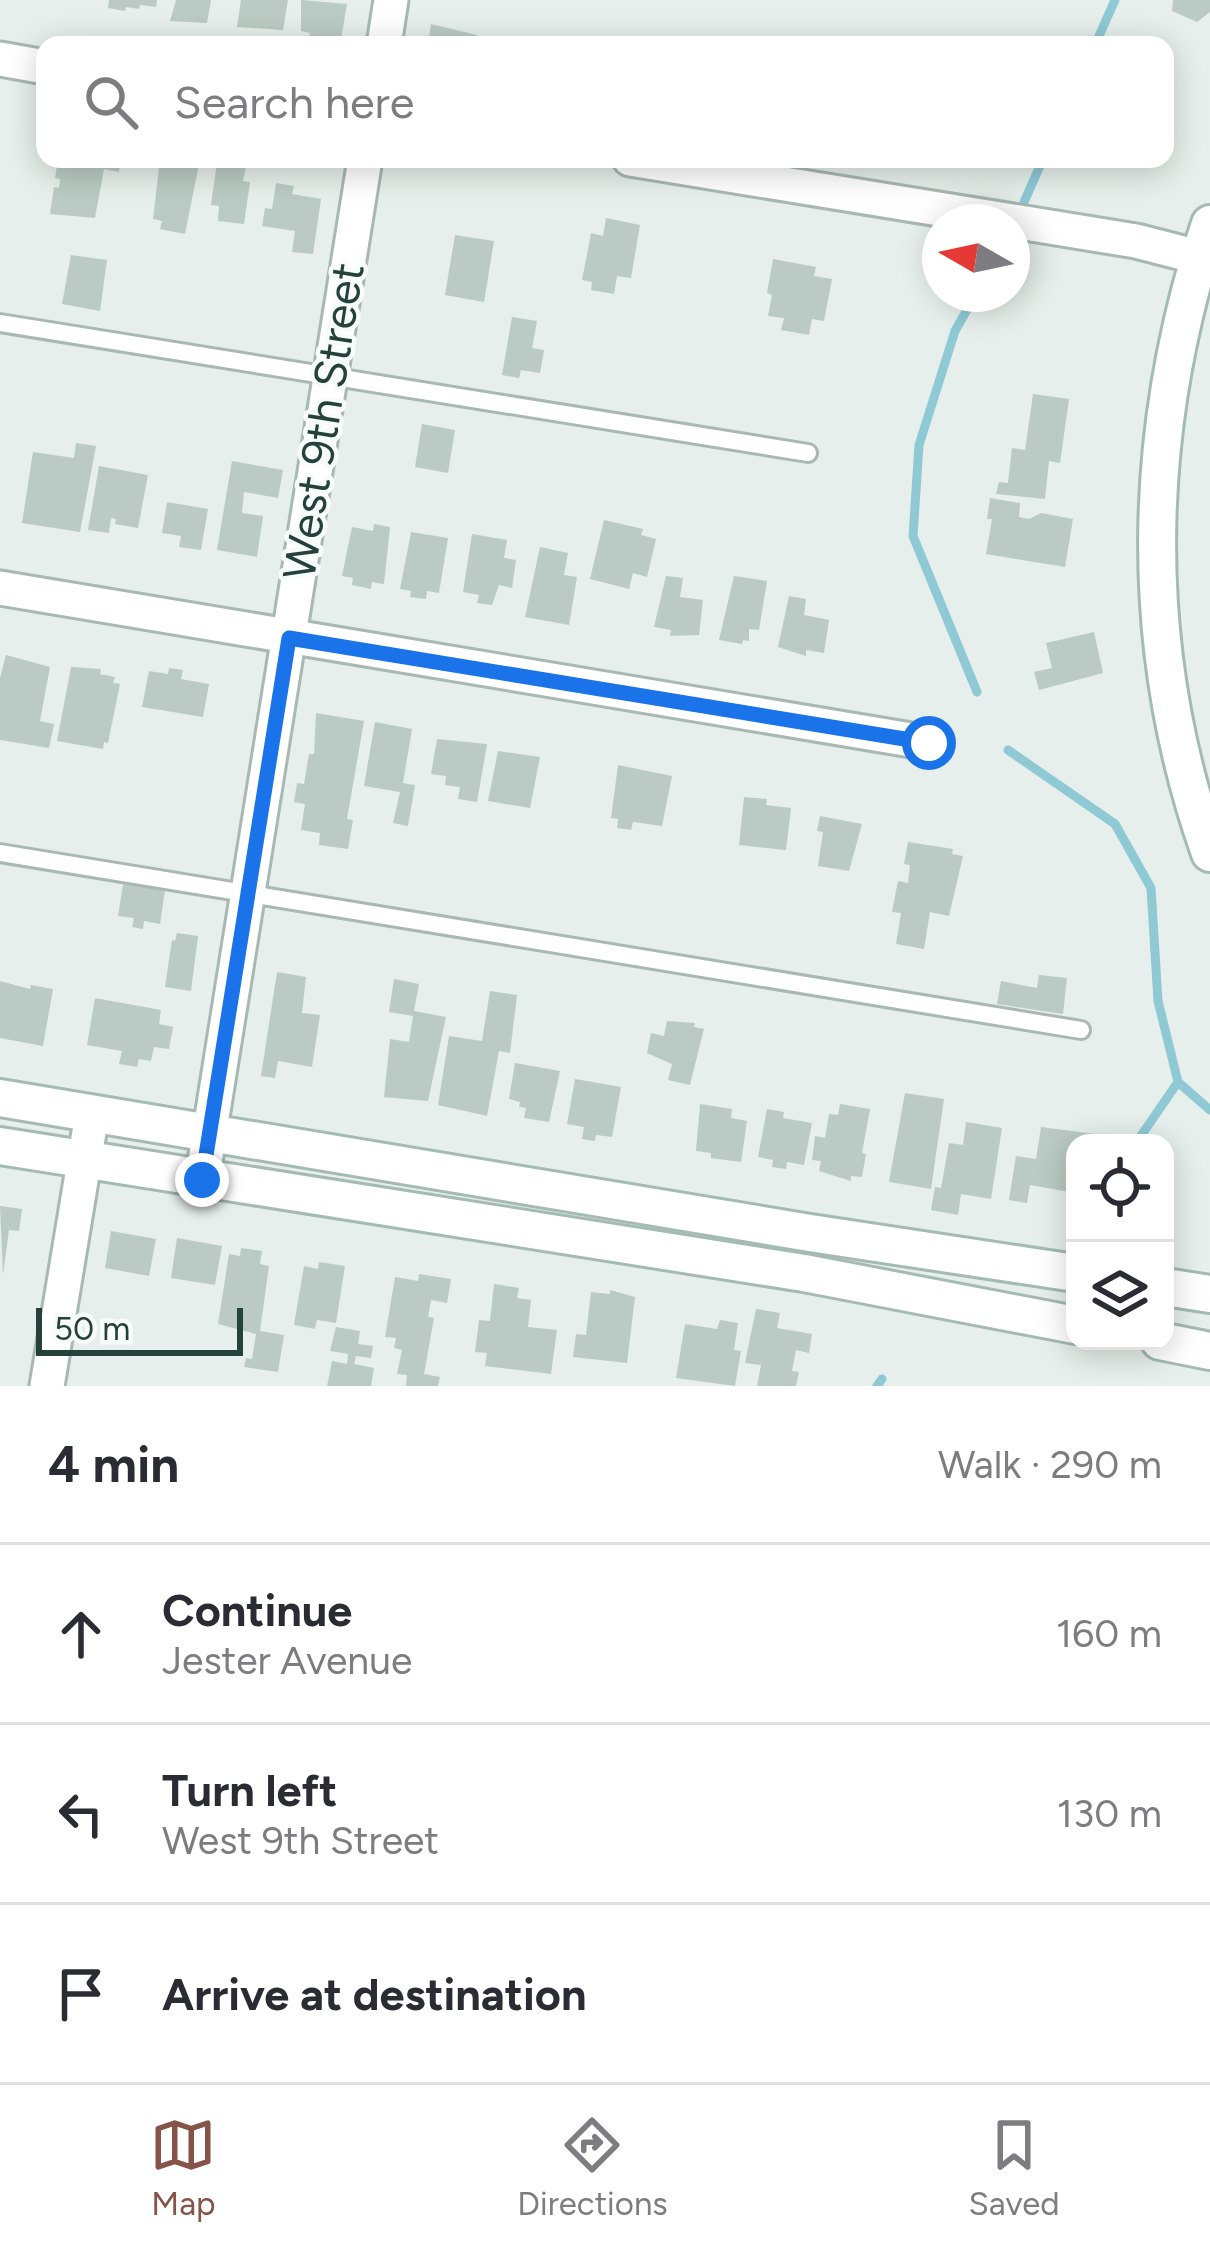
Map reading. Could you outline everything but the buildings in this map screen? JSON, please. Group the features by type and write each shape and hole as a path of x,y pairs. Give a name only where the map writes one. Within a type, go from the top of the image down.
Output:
{"main road":[{"path":"1206,247 1168,391 1158,461 1156,593 1177,742 1210,853"},
{"path":"0,1098 1066,1273"},
{"path":"0,1146 805,1273 1066,1323"},
{"path":"1174,1288 1210,1294"},
{"path":"1174,1344 1210,1351"}],"street":[{"path":"385,36 391,0"},
{"path":"0,59 36,65"},
{"name":"West 9th Street","path":"202,1180 364,168"},
{"path":"686,168 1113,237 1206,247"},
{"path":"0,587 929,743"},
{"path":"47,1386 92,1114"}],"lane":[{"path":"0,323 808,453"},
{"path":"0,853 1081,1030"}],"waterway":[{"path":"1099,36 1115,0"},
{"path":"1024,202 1039,168"},
{"path":"966,312 955,331 919,445 913,536 977,692"},
{"path":"1008,750 1115,824 1151,888 1158,1001 1178,1082 1210,1110"},
{"path":"1142,1134 1178,1082"},
{"path":"877,1386 882,1379"}],"route":[{"path":"202,1180 289,638 929,743"}]}
